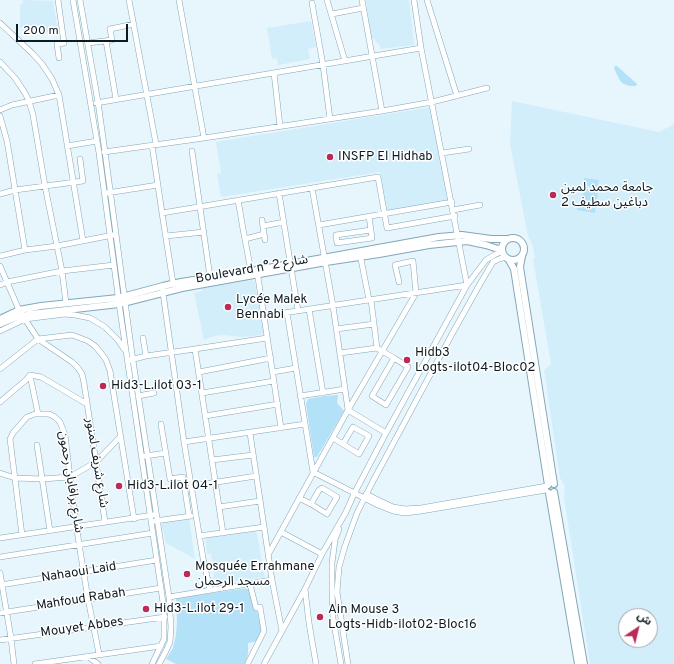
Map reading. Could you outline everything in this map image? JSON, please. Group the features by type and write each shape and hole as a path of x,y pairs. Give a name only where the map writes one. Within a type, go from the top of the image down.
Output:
{"main road":[{"name":"Boulevard n° شارع 2","path":"0,324 41,306 66,303 121,302 255,272 360,254 439,237 459,238 472,235 491,239 506,239"},
{"path":"578,664 514,269 502,250 506,239 514,237 521,240 524,247 520,267 550,488 584,664"},
{"name":"Boulevard n° شارع 2","path":"459,238 502,250"},
{"path":"507,258 516,260 522,256"},
{"name":"Boulevard n° شارع 2","path":"0,319 22,315 111,305 163,286 210,277 255,272"}],"street":[{"path":"58,0 64,43 57,44 59,58"},
{"path":"73,0 99,153 114,265 129,358 141,456 153,517 158,521 170,597 170,642 166,651 156,663"},
{"path":"80,0 106,152 116,234 121,302 129,358 138,396 148,456 153,532 164,617 164,639 156,663"},
{"path":"129,0 147,94 158,186 173,284"},
{"path":"179,0 204,138"},
{"path":"328,0 345,61"},
{"path":"362,0 382,111"},
{"path":"414,0 432,102 468,285"},
{"path":"427,0 458,96"},
{"path":"312,3 323,64 330,119"},
{"path":"332,14 363,8"},
{"path":"0,23 42,64 52,79 59,95 83,240"},
{"path":"88,44 112,40 110,28 134,24"},
{"path":"0,33 5,28"},
{"path":"106,41 116,99"},
{"path":"91,104 422,48"},
{"path":"82,52 89,51"},
{"path":"0,62 15,78 25,93 34,115 45,186 62,271 66,303"},
{"path":"274,73 280,126"},
{"path":"99,153 382,111 432,102 487,88"},
{"path":"0,110 12,105 59,95"},
{"path":"0,116 7,141 25,250"},
{"path":"67,146 97,141"},
{"path":"442,153 469,149"},
{"path":"192,151 210,277"},
{"path":"0,194 15,190 83,181 80,159"},
{"path":"162,213 378,177 387,228 455,216"},
{"path":"104,193 158,186"},
{"path":"312,188 333,306 348,410"},
{"path":"279,193 298,311"},
{"path":"238,200 245,239 255,272 264,316 282,428"},
{"path":"319,225 452,202"},
{"path":"453,210 480,205"},
{"path":"369,216 371,230 372,238 337,243 336,235 371,230"},
{"path":"245,239 265,237 262,223 284,222"},
{"path":"166,236 204,232"},
{"path":"0,256 25,250 57,246 116,234"},
{"path":"264,664 305,589 386,433 468,285 486,260 502,250"},
{"path":"360,254 370,300 377,348"},
{"path":"348,664 337,592 339,567 344,546 365,496 480,284 493,262 499,259 507,258"},
{"path":"268,555 348,410 416,293 413,261 395,265 399,282"},
{"path":"0,285 7,282 62,271 114,265"},
{"path":"0,266 22,315 38,339"},
{"path":"264,316 468,285"},
{"path":"163,286 184,442 199,536 210,590"},
{"path":"309,309 323,393"},
{"path":"287,313 313,472"},
{"path":"0,331 22,315 65,314 90,318 113,334 122,345 129,358"},
{"path":"336,329 374,324"},
{"path":"0,368 38,339 72,335 88,341 95,346 106,360 110,371 134,519"},
{"path":"143,338 146,356"},
{"path":"129,358 195,350 267,338"},
{"name":"شارع شريف لمنور","path":"38,339 72,362 82,374 105,522"},
{"path":"340,353 377,348 394,358 408,367 386,405 372,396 394,358"},
{"path":"195,350 223,533"},
{"path":"199,372 270,358"},
{"path":"273,372 296,368"},
{"path":"0,402 30,375"},
{"path":"22,535 10,439 13,433 27,417 38,414 30,375"},
{"name":"شارع شريف لمنور","path":"30,375 41,377 87,404"},
{"path":"202,393 274,381"},
{"path":"300,396 346,389"},
{"path":"138,396 154,393"},
{"path":"205,416 278,404"},
{"path":"348,410 386,433"},
{"name":"شارع برافابان رحمون","path":"38,414 49,414 55,417 60,422 65,435 79,544 99,654"},
{"path":"161,424 170,479 183,477 189,516"},
{"path":"184,442 305,424"},
{"path":"333,438 359,454 369,436 353,427 343,444"},
{"path":"250,432 272,580 282,631"},
{"path":"0,472 15,478 42,480 70,477 96,462 120,437"},
{"path":"37,445 50,531"},
{"path":"141,456 166,453"},
{"path":"212,460 253,455"},
{"path":"313,472 354,494 380,501 393,507 405,509 421,508 550,488"},
{"path":"191,486 256,476"},
{"path":"299,498 327,514 337,497 322,488 319,490 311,504"},
{"path":"219,507 260,501"},
{"path":"158,521 196,515"},
{"path":"0,538 105,522 153,517"},
{"path":"340,664 333,618 332,563 335,540 343,517"},
{"path":"199,536 264,527"},
{"path":"0,557 153,532"},
{"path":"281,532 322,554"},
{"name":"Nahaoui Laid","path":"1,585 157,560"},
{"path":"0,573 14,664"},
{"path":"170,597 272,580"},
{"path":"248,663 264,631 260,607 256,608 250,584"},
{"name":"Mahfoud Rabah","path":"0,613 161,588"},
{"path":"305,589 316,664"},
{"name":"Mouyet Abbes","path":"0,640 164,617"},
{"path":"35,664 161,646"},
{"path":"92,663 99,654"},
{"path":"87,656 92,663 98,664"}],"shaded area":[{"path":"23,0 53,1 58,32 25,33 20,27 20,5 23,3"},
{"path":"366,0 409,0 414,45 380,49 380,45 375,41 375,39 371,39"},
{"path":"311,21 316,47 308,49 310,59 278,65 277,58 272,59 267,28"},
{"path":"617,66 637,85 629,86 622,83 614,68"},
{"path":"512,101 659,132 674,124 674,664 590,664 564,498 565,486 560,478 544,370 551,364 533,259 535,258 533,246 528,236 510,144"},
{"name":"INSFP El Hidhab","path":"431,107 448,201 387,211 380,172 221,197 217,174 221,173 216,142"},
{"path":"584,178 599,180 599,189 583,184"},
{"path":"583,188 598,192 597,202 582,200"},
{"path":"579,203 596,205 595,213 577,210 576,205 579,205"},
{"name":"Lycée Malek Bennabi","path":"252,280 255,282 264,331 262,335 242,337 224,335 214,336 204,340 194,293 202,291 202,287"},
{"path":"338,395 337,403 344,411 317,457 314,457 306,404 308,399"},
{"path":"189,518 195,559 166,543 161,522"},
{"path":"256,530 265,577 214,584 212,577 214,577 211,554 207,554 205,537"},
{"path":"249,588 254,610 257,611 262,631 257,641 248,643 248,654 245,664 176,664 166,659 173,648 176,635 176,598"}],"place":[{"name":"INSFP El Hidhab","path":"330,157"},
{"name":"جامعة محمد لمين دباغين سطيف 2","path":"553,195"},
{"name":"Lycée Malek Bennabi","path":"228,307"},
{"name":"Hidb3 Logts-ilot04-Bloc02","path":"407,360"},
{"name":"Hid3-L.ilot 03-1","path":"103,386"},
{"name":"Hid3-L.ilot 04-1","path":"119,486"},
{"name":"Mosquée Errahmane مسجد الرحمان","path":"187,574"},
{"name":"Hid3-L.ilot 29-1","path":"146,609"},
{"name":"Ain Mouse 3 Logts-Hidb-ilot02-Bloc16","path":"320,617"}]}
